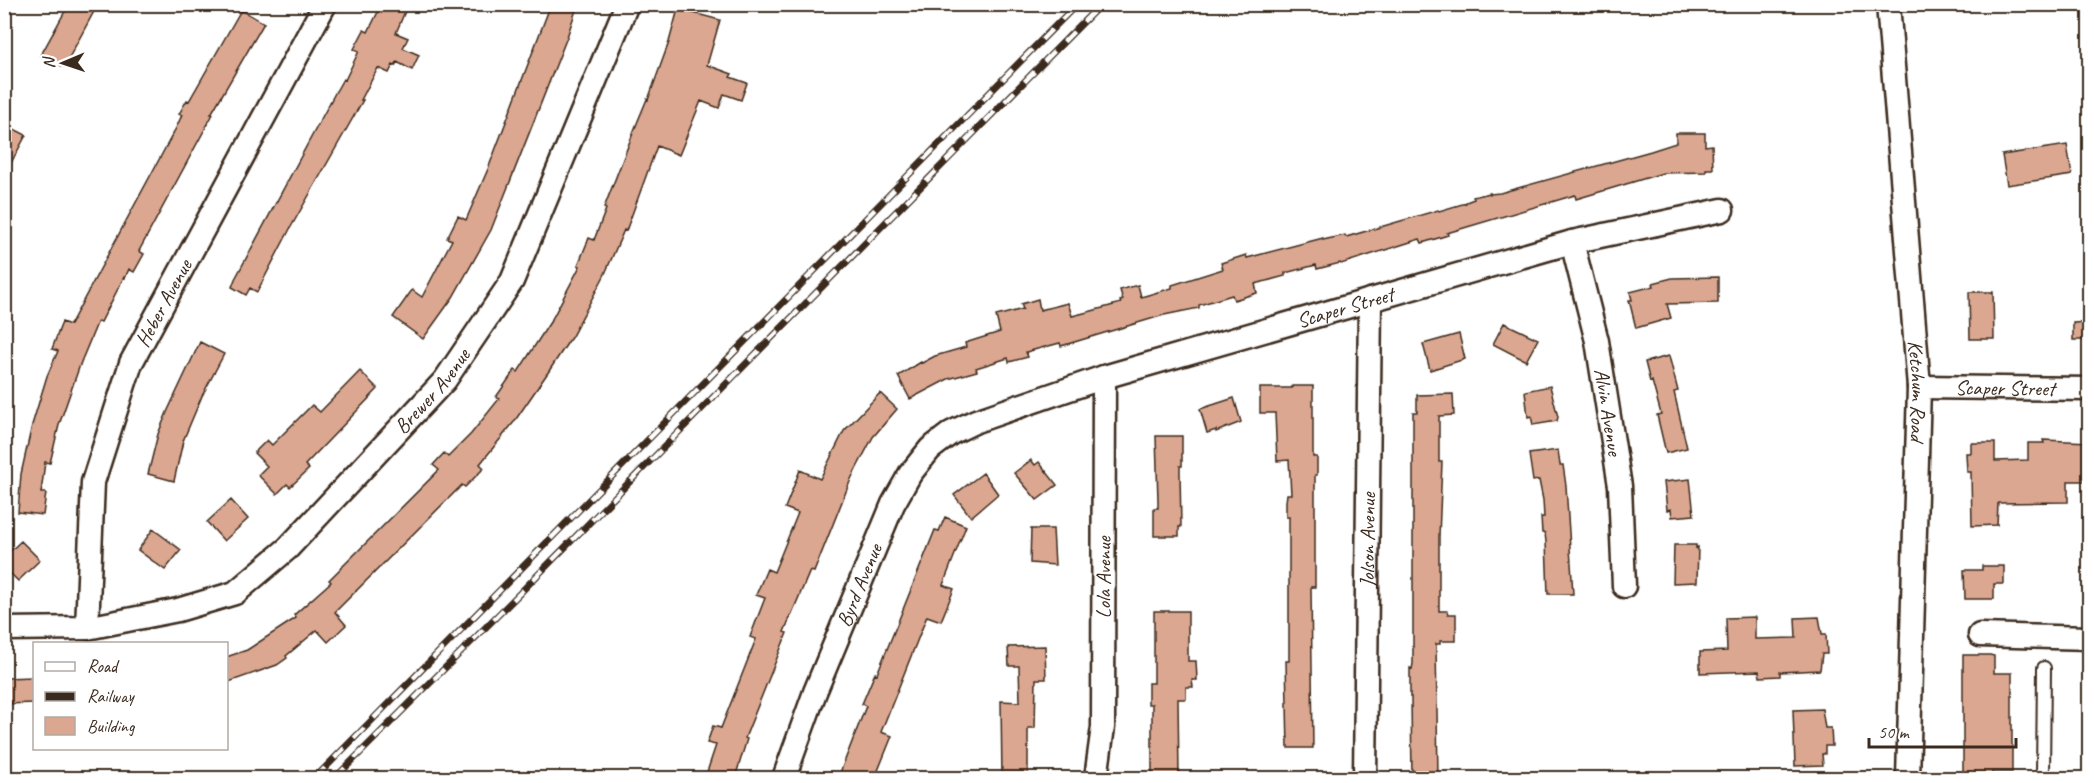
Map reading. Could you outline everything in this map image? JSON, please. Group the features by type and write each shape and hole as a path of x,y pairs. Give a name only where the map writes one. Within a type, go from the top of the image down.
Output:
{"street":[{"name":"Heber Avenue","path":"87,628 93,482 131,363 325,4"},
{"name":"Brewer Avenue","path":"4,629 87,628 178,610 235,593 288,548 445,380 512,282 627,4"},
{"name":"Ketchum Road","path":"1888,4 1919,387 1908,778"},
{"name":"Scaper Street","path":"976,421 1104,377 1572,242 1722,210"},
{"name":"Alvin Avenue","path":"1572,242 1597,341 1620,486 1624,586"},
{"name":"Jolson Avenue","path":"1365,778 1370,300"},
{"name":"Lola Avenue","path":"1096,778 1102,727 1104,377"},
{"name":"Scaper Street","path":"1919,387 2090,389"},
{"name":"Byrd Avenue","path":"784,778 815,692 893,504 910,474 930,449 951,433 976,421"},
{"path":"1980,636 2090,638"}],"lane":[{"path":"2043,778 2044,668"}],"building":[{"path":"69,4 98,4 64,67 41,55"},
{"path":"382,4 408,4 396,33 408,38 403,48 419,55 412,70 397,62 389,73 378,68 361,100 363,100 257,292 250,288 246,295 232,287 235,279 335,93 343,79 345,80 359,51 354,49 364,30 368,32"},
{"path":"551,4 578,4 491,230 453,297 423,339 393,317 412,290 422,297 452,240 447,238 458,216 466,220"},
{"path":"678,9 720,20 707,65 732,74 730,77 747,83 741,100 724,94 719,108 701,101 679,155 657,146 626,231 624,230 604,276 572,336 514,422 480,464 484,468 465,487 462,485 335,612 346,625 328,642 317,630 277,665 228,682 228,656 247,650 296,618 294,615 331,582 329,580 439,470 433,465 444,453 448,457 471,434 499,399 496,397 515,370 518,372 552,319 580,266 578,265 589,238 594,240 606,209 604,208 669,42"},
{"path":"241,10 264,23 211,114 213,114 139,251 144,254 134,272 129,269 101,322 98,321 59,425 50,463 45,462 41,493 46,493 43,515 18,512 21,474 32,425 47,376 58,351 52,349 62,322 70,325 176,128 182,115 179,114 187,100 189,101"},
{"path":"4,124 26,135 4,176"},
{"path":"1676,133 1705,133 1705,146 1712,145 1713,169 1706,169 1706,172 1663,173 1576,199 1575,195 1447,233 1448,235 1422,243 1420,239 1341,264 1317,269 1316,265 1285,273 1285,276 1255,284 1257,293 1234,300 1232,295 1199,305 1199,308 1164,315 1061,346 1060,343 1026,352 1028,357 1009,362 1008,358 976,368 977,371 948,379 910,399 898,376 935,356 966,347 965,343 1000,332 996,316 1023,309 1021,304 1038,299 1040,310 1068,303 1072,316 1088,312 1121,303 1120,301 1123,300 1120,290 1138,285 1141,297 1223,269 1221,263 1246,255 1247,258 1323,238 1323,240 1345,235 1346,237 1466,203 1474,199 1473,197 1500,193 1651,151 1676,143"},
{"path":"2067,145 2072,175 2007,185 2002,155"},
{"path":"1718,277 1718,303 1667,304 1671,318 1636,328 1629,300 1632,300 1630,292 1654,286 1653,283 1672,278"},
{"path":"1969,292 1993,292 1994,339 1970,339"},
{"path":"2090,322 2090,340 2073,340 2073,323"},
{"path":"1504,323 1538,339 1526,361 1493,344"},
{"path":"1459,334 1465,359 1430,370 1423,344"},
{"path":"200,342 224,354 202,396 183,441 174,481 148,474 158,434"},
{"path":"1669,356 1678,391 1674,392 1687,448 1666,453 1657,415 1661,414 1645,362"},
{"path":"360,371 378,389 305,465 309,469 290,487 287,484 277,494 258,475 267,466 254,453 267,440 272,445 312,405 320,412"},
{"path":"1292,386 1313,386 1313,457 1317,457 1317,475 1315,475 1315,587 1311,587 1313,748 1288,748 1286,661 1289,661 1289,517 1286,517 1286,502 1287,494 1291,494 1289,460 1277,461 1275,413 1260,413 1260,388 1292,388"},
{"path":"1550,386 1557,421 1533,425 1531,416 1528,417 1525,391"},
{"path":"880,393 897,409 873,437 851,479 814,572 810,571 784,632 787,633 745,738 747,739 735,778 705,778 716,745 707,743 713,726 721,728 756,639 750,637 765,598 756,595 767,569 774,572 798,513 785,508 800,470 820,479 844,431"},
{"path":"1453,394 1454,415 1439,416 1439,462 1442,462 1439,611 1456,614 1456,641 1440,641 1440,644 1436,644 1438,778 1412,778 1410,668 1412,669 1413,664 1413,412 1417,412 1417,395"},
{"path":"1234,398 1241,422 1216,432 1216,430 1207,433 1200,409"},
{"path":"1156,436 1182,436 1179,536 1154,536 1154,508 1158,508"},
{"path":"2043,440 2090,442 2090,481 2068,481 2068,502 1998,503 1997,525 1972,526 1971,472 1967,472 1966,453 1971,453 1971,443 1995,443 1995,461 2028,460 2028,443 2044,443"},
{"path":"1558,450 1566,486 1573,594 1548,594 1546,542 1545,533 1542,533 1541,517 1544,517 1543,500 1539,480 1533,481 1529,454"},
{"path":"1031,460 1035,465 1039,462 1057,485 1037,500 1014,473"},
{"path":"983,473 998,494 971,517 954,495"},
{"path":"1690,479 1694,515 1672,517 1671,509 1667,510 1664,482"},
{"path":"231,500 248,519 224,541 207,522"},
{"path":"945,517 966,526 943,585 954,589 941,621 927,616 881,732 892,736 875,778 838,778 866,706 862,704 875,673 877,674 935,530 939,531"},
{"path":"153,529 181,550 165,570 138,550"},
{"path":"1031,529 1053,529 1055,565 1030,563"},
{"path":"21,541 40,560 18,581 4,567 4,557"},
{"path":"1674,545 1696,545 1696,548 1698,547 1697,582 1673,583"},
{"path":"1982,566 2004,566 2004,584 1994,584 1994,599 1965,599 1964,570 1982,570"},
{"path":"1154,611 1188,611 1188,661 1196,661 1197,680 1192,680 1193,687 1186,687 1186,699 1178,699 1179,778 1152,778 1152,704 1148,704 1148,683 1154,683"},
{"path":"1755,617 1755,639 1796,638 1795,618 1819,617 1822,634 1826,634 1827,654 1822,654 1820,670 1780,672 1780,676 1760,677 1759,671 1700,673 1700,652 1727,651 1726,618"},
{"path":"1045,646 1046,679 1036,679 1035,728 1028,728 1028,778 1002,778 1001,701 1020,702 1019,666 1009,666 1008,647"},
{"path":"1963,655 1994,656 1994,673 2012,673 2012,772 1992,772 1992,778 1963,778"},
{"path":"33,677 33,703 4,704 4,678"},
{"path":"1822,709 1825,728 1831,728 1832,746 1825,746 1825,754 1822,754 1823,765 1795,766 1793,710"}],"railway":[{"path":"315,778 1077,4"},
{"path":"335,778 1101,4"}]}
